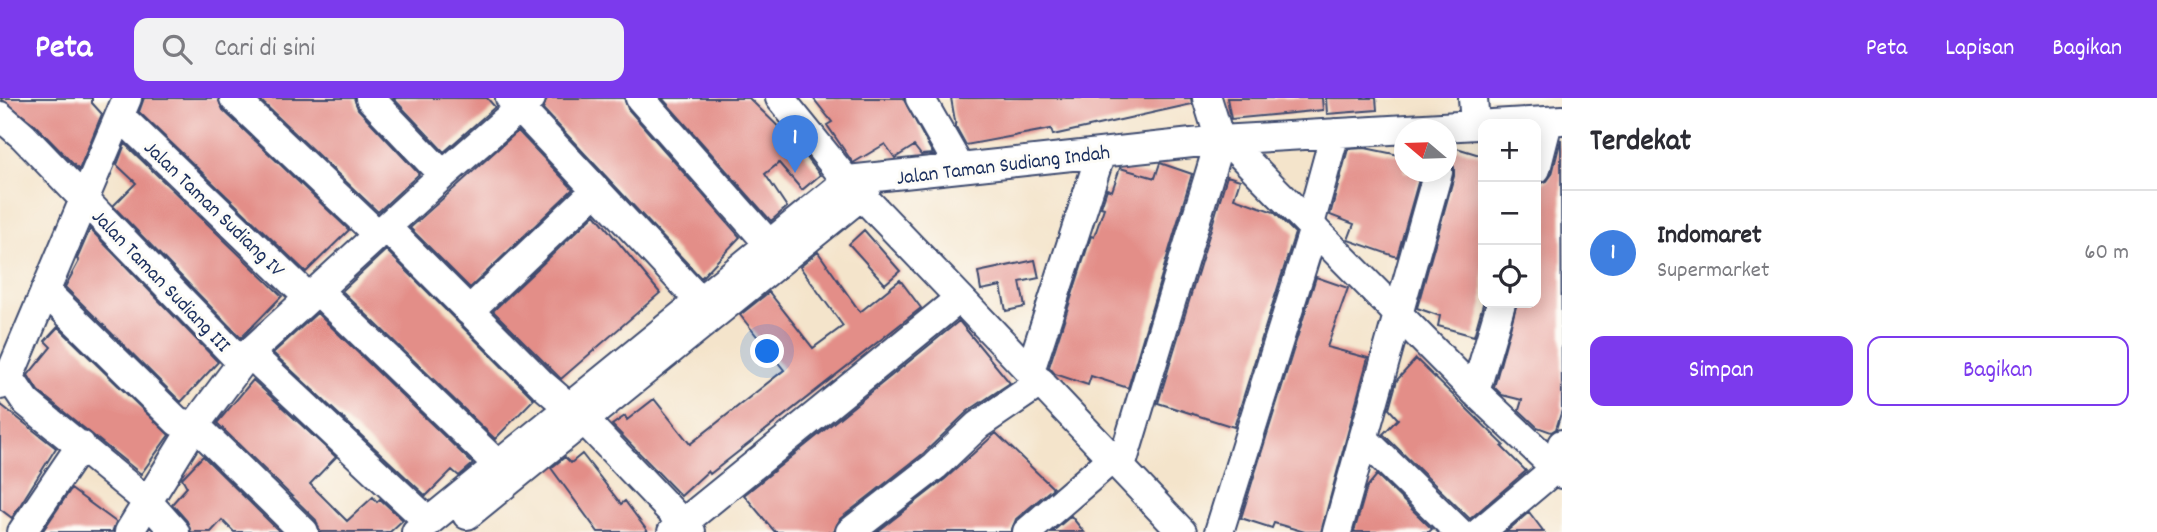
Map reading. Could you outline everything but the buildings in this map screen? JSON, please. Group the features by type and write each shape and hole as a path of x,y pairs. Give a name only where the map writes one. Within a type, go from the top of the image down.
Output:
{"street":[{"path":"234,98 577,413 681,529 960,298"},
{"path":"370,98 443,175"},
{"path":"640,98 768,243"},
{"path":"780,98 960,298 1182,532"},
{"path":"920,98 960,168"},
{"path":"1207,98 1222,140 1400,313 1475,392 1560,462 1480,532"},
{"path":"129,532 195,425 245,358 520,102 596,190 699,300"},
{"path":"122,104 45,291 4,381 148,502 175,532"},
{"name":"Jalan Taman Sudiang IV","path":"122,104 313,295 498,465"},
{"name":"Jalan Taman Sudiang III","path":"0,116 245,358 430,529"},
{"name":"Jalan Taman Sudiang Indah","path":"860,185 960,168 1222,140 1461,121 1555,121"},
{"path":"1541,156 1555,121"},
{"path":"1219,532 1312,226 1335,132"},
{"path":"1027,532 1117,463 1222,140"},
{"path":"850,532 935,466 1036,376 1101,153"},
{"path":"1337,532 1435,182"},
{"path":"430,529 498,465 577,413 699,300 768,243 860,185"},
{"path":"430,529 860,185"},
{"path":"469,311 596,190"},
{"path":"45,291 178,422 195,425 304,532"},
{"path":"1475,392 1500,308"},
{"path":"1364,439 1459,532"},
{"path":"22,532 81,445"}],"place":[{"name":"Indomaret","path":"795,173"}]}
